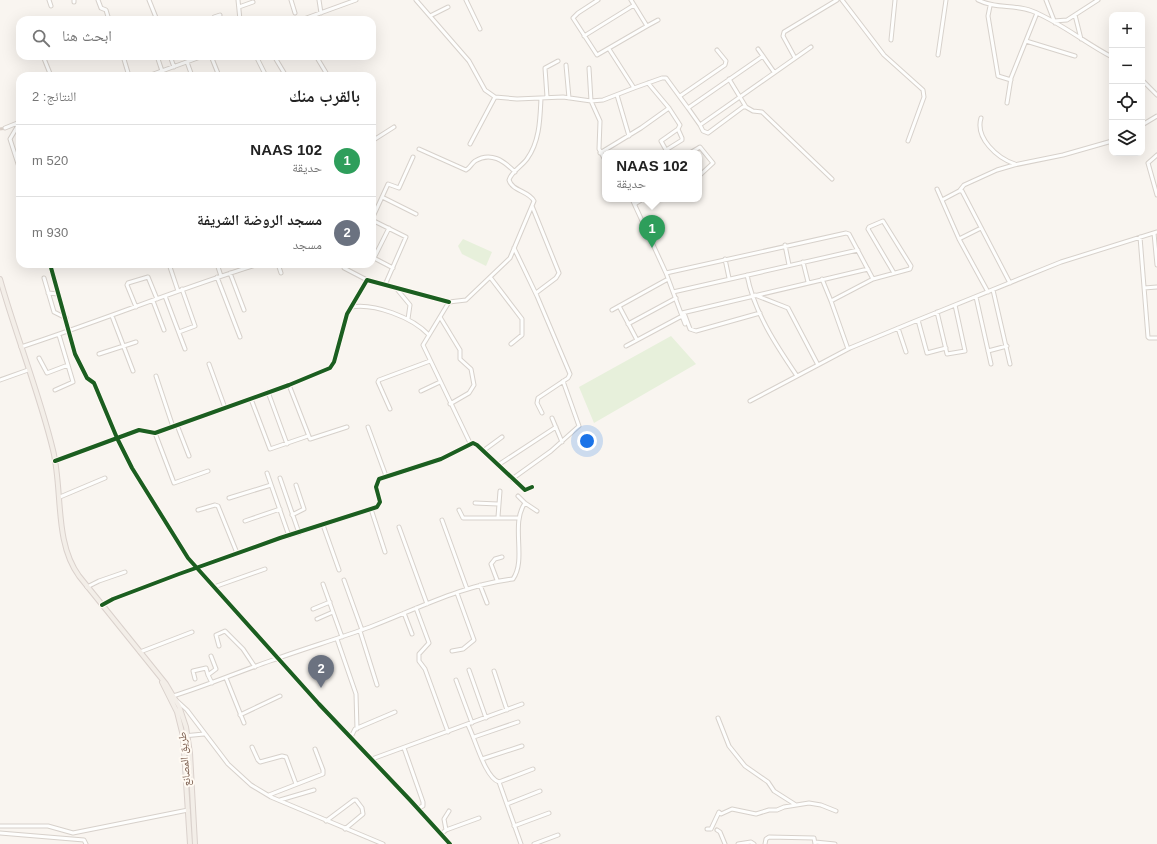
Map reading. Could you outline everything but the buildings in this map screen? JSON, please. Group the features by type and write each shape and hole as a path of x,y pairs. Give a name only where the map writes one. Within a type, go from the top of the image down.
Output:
{"main road":[{"path":"0,279 56,461 65,551 71,565 87,587 140,652 174,697 182,713 185,736"},
{"name":"طريق المصانع","path":"160,678 176,708 185,736 191,769 194,844"},
{"name":"طريق المصانع","path":"185,736 190,844"}],"street":[{"path":"48,0 51,6"},
{"path":"98,0 101,8 106,10 108,16"},
{"path":"149,0 155,16"},
{"path":"238,0 240,16"},
{"path":"290,0 295,13"},
{"path":"319,0 321,13"},
{"path":"312,16 346,2 356,0"},
{"path":"416,0 469,61 486,90 495,97 517,99 547,97 591,101 603,100 662,78 666,78 703,131 708,133 746,107"},
{"path":"466,0 480,29"},
{"path":"598,0 574,17 574,20 597,55 658,20"},
{"path":"631,0 647,26"},
{"path":"795,58 783,36 784,32 837,0"},
{"path":"842,0 884,55 923,90 924,97 908,141"},
{"path":"891,40 895,0"},
{"path":"938,55 946,0"},
{"path":"978,0 992,6 1011,6 1037,13 1109,54"},
{"path":"994,0 988,16 998,76 1011,80"},
{"path":"1046,0 1054,22"},
{"path":"1054,22 1067,20 1098,0"},
{"path":"239,7 253,2"},
{"path":"584,36 634,5"},
{"path":"430,16 448,7"},
{"path":"1008,102 1011,80 1037,13"},
{"path":"1076,15 1081,39"},
{"path":"1026,41 1075,56"},
{"path":"700,125 811,46"},
{"path":"758,48 774,72"},
{"path":"609,49 634,88"},
{"path":"680,96 725,65 726,61 717,50"},
{"path":"688,108 763,56"},
{"path":"45,60 49,72"},
{"path":"123,60 128,72"},
{"path":"158,60 162,71 192,60"},
{"path":"171,60 174,67"},
{"path":"213,60 217,72"},
{"path":"258,60 264,72"},
{"path":"276,60 284,72"},
{"path":"318,60 326,72"},
{"path":"547,97 544,69 547,65 558,61"},
{"path":"187,62 191,72"},
{"path":"566,65 569,98"},
{"path":"589,68 591,101 600,121 600,153 602,156"},
{"path":"729,79 741,96 746,107 751,111 759,111 764,113 832,179"},
{"path":"648,83 669,108 680,125 678,129 682,140 666,150 661,141 678,129"},
{"path":"1145,83 1157,96"},
{"path":"617,95 629,136"},
{"path":"470,144 495,97"},
{"path":"344,268 367,280 396,288 449,302 464,300 510,258 534,201 510,183 509,178 526,161 533,148 540,123 541,98"},
{"path":"605,150 629,136 669,108"},
{"path":"1145,123 1157,116"},
{"path":"981,118 979,130 981,136 1002,158 1016,164"},
{"path":"5,128 16,124"},
{"path":"376,138 394,127"},
{"path":"16,129 10,139 16,158"},
{"path":"942,200 960,190 964,185 997,170 1016,164 1063,155 1109,142"},
{"path":"695,150 700,147 713,163 702,173"},
{"path":"419,148 466,170 478,160 492,157 501,160 515,172"},
{"path":"1157,155 1148,163 1157,195"},
{"path":"376,210 388,184 399,187 413,156"},
{"path":"937,189 959,239 988,292"},
{"path":"960,190 1010,283"},
{"path":"382,197 416,214"},
{"path":"638,202 634,204 666,273 685,324"},
{"path":"532,206 559,273 556,278 536,293"},
{"path":"376,221 406,238 385,285"},
{"path":"831,301 873,279 910,269 911,266 884,222 881,221 868,229 894,273"},
{"path":"376,252 389,228"},
{"path":"959,239 981,228"},
{"path":"750,401 848,349 898,328 1062,262 1155,232 1157,265"},
{"path":"666,273 785,245 846,233 858,250 873,279"},
{"path":"1140,237 1148,337 1157,338"},
{"path":"785,245 789,265"},
{"path":"514,248 536,293 570,374 568,378 538,398 537,403 542,413"},
{"path":"674,292 729,278 858,250"},
{"path":"725,259 729,278"},
{"path":"376,260 393,268"},
{"path":"803,262 808,282"},
{"path":"51,268 76,356 87,378 94,383 117,438 158,511 188,558 277,658 450,844"},
{"path":"171,268 195,326 179,332"},
{"path":"218,268 240,337"},
{"path":"21,347 112,316 219,276 247,268"},
{"path":"279,268 281,273"},
{"path":"626,346 682,314 868,268"},
{"path":"230,273 244,310"},
{"path":"747,275 760,313 775,342 797,376"},
{"path":"136,307 127,285 128,283 148,277 158,299"},
{"path":"490,277 522,320 524,326 522,335 511,344"},
{"path":"44,278 54,312 66,318"},
{"path":"612,310 668,279"},
{"path":"822,279 848,349"},
{"path":"56,461 140,430 155,433 173,427 289,385 332,367 344,324 351,307 367,280"},
{"path":"1144,288 1157,287"},
{"path":"396,288 410,305 408,319"},
{"path":"993,290 1010,364"},
{"path":"48,293 58,294"},
{"path":"754,295 788,308 818,365"},
{"path":"165,296 185,349"},
{"path":"976,297 991,364"},
{"path":"628,324 676,298"},
{"path":"153,301 164,330"},
{"path":"449,302 423,346 471,445"},
{"path":"937,312 949,355 966,350 955,305"},
{"path":"351,307 364,306 408,319 429,334"},
{"path":"619,306 637,340"},
{"path":"682,314 690,329 696,331 760,313"},
{"path":"112,316 133,371"},
{"path":"440,317 460,350 460,359 471,368 474,385 469,393 450,404"},
{"path":"918,320 927,353 946,348"},
{"path":"898,328 906,352"},
{"path":"55,390 73,383 58,335"},
{"path":"99,354 136,342"},
{"path":"988,350 1007,346"},
{"path":"39,358 47,373 68,365"},
{"path":"390,409 378,382 379,380 430,361"},
{"path":"209,364 225,408"},
{"path":"0,380 28,370"},
{"path":"156,376 173,427"},
{"path":"512,479 562,442 580,425 563,381"},
{"path":"421,391 440,382"},
{"path":"289,385 308,436 312,439 346,427"},
{"path":"268,392 287,444"},
{"path":"251,399 269,448 272,449 308,436"},
{"path":"552,418 562,442"},
{"path":"177,425 189,456"},
{"path":"368,427 386,476"},
{"path":"498,465 556,427"},
{"path":"155,433 174,483 208,471"},
{"path":"483,451 502,437"},
{"path":"102,605 134,591 237,553 371,509 380,504 376,487 378,481 386,476 441,459 471,445 475,444 512,479 526,490 532,487"},
{"path":"268,473 289,536"},
{"path":"60,497 104,478"},
{"path":"280,478 298,533"},
{"path":"229,498 272,485"},
{"path":"292,515 304,509 296,485"},
{"path":"498,517 500,491"},
{"path":"518,496 537,511"},
{"path":"475,502 498,504"},
{"path":"383,844 269,796 251,786 239,775 204,734 181,703 174,697 277,658 337,639 467,589 497,580 512,579 515,577 518,562 520,511 525,503"},
{"path":"198,510 215,505 218,506 237,553"},
{"path":"245,521 280,509"},
{"path":"371,509 385,552"},
{"path":"459,510 463,518 519,518"},
{"path":"442,520 467,589"},
{"path":"323,525 339,570"},
{"path":"399,527 427,604"},
{"path":"497,580 491,563 495,559 502,557"},
{"path":"214,587 266,569"},
{"path":"87,587 99,580 125,572"},
{"path":"344,580 361,630 377,685"},
{"path":"323,584 342,637"},
{"path":"480,585 487,603"},
{"path":"452,651 463,649 474,640 457,593"},
{"path":"313,609 330,602"},
{"path":"416,608 429,643 419,654 418,658 425,669 448,732"},
{"path":"317,619 333,612"},
{"path":"404,613 412,634"},
{"path":"219,646 216,635 225,631 243,649 255,667"},
{"path":"140,652 192,632"},
{"path":"337,639 356,694 357,729"},
{"path":"208,675 216,669 211,656"},
{"path":"195,679 193,671 205,667 212,683"},
{"path":"468,670 486,718"},
{"path":"494,671 507,710"},
{"path":"226,678 244,723"},
{"path":"456,680 472,723"},
{"path":"240,715 280,696"},
{"path":"372,759 522,704"},
{"path":"351,737 357,729 395,712"},
{"path":"718,718 729,746 745,766 768,782 774,792 796,805"},
{"path":"474,737 518,722"},
{"path":"468,725 490,776 499,782 521,844"},
{"path":"185,736 204,734"},
{"path":"482,759 522,746"},
{"path":"252,747 260,762 282,756 286,758 296,784"},
{"path":"404,748 423,802 423,806 418,808"},
{"path":"269,796 323,774 323,770 315,749"},
{"path":"499,782 533,769"},
{"path":"280,800 314,790"},
{"path":"507,804 540,791"},
{"path":"326,821 356,800 362,808 363,814 345,829"},
{"path":"707,829 711,829 719,812 721,814 732,809 756,814 809,803 822,805 836,811"},
{"path":"0,826 48,826 73,833 188,810"},
{"path":"446,830 444,819 450,811"},
{"path":"514,826 549,813"},
{"path":"441,834 446,830 479,818"},
{"path":"716,830 720,832 725,844"},
{"path":"0,833 84,840 86,844"},
{"path":"534,844 558,835"},
{"path":"765,844 766,839 769,837 814,838 815,843 835,844"},
{"path":"738,844 751,842 754,844"}],"green space":[{"path":"463,239 492,252 486,266 462,254 458,246"},
{"path":"671,336 696,364 594,423 579,387"}],"tunnel":[{"path":"0,129 5,128"}],"cycle path":[{"path":"51,268 75,354 87,378 94,383 117,438 132,468 188,558 319,704 450,844"},
{"path":"55,461 139,430 155,433 289,385 330,368 334,362 347,314 367,280 449,302"},
{"path":"102,605 113,599 179,574 280,538 377,507 380,502 376,487 379,479 441,459 473,443 525,490 532,487"}],"place":[{"name":"NAAS 102","path":"652,248"},
{"name":"مسجد الروضة الشريفة","path":"321,688"}]}
